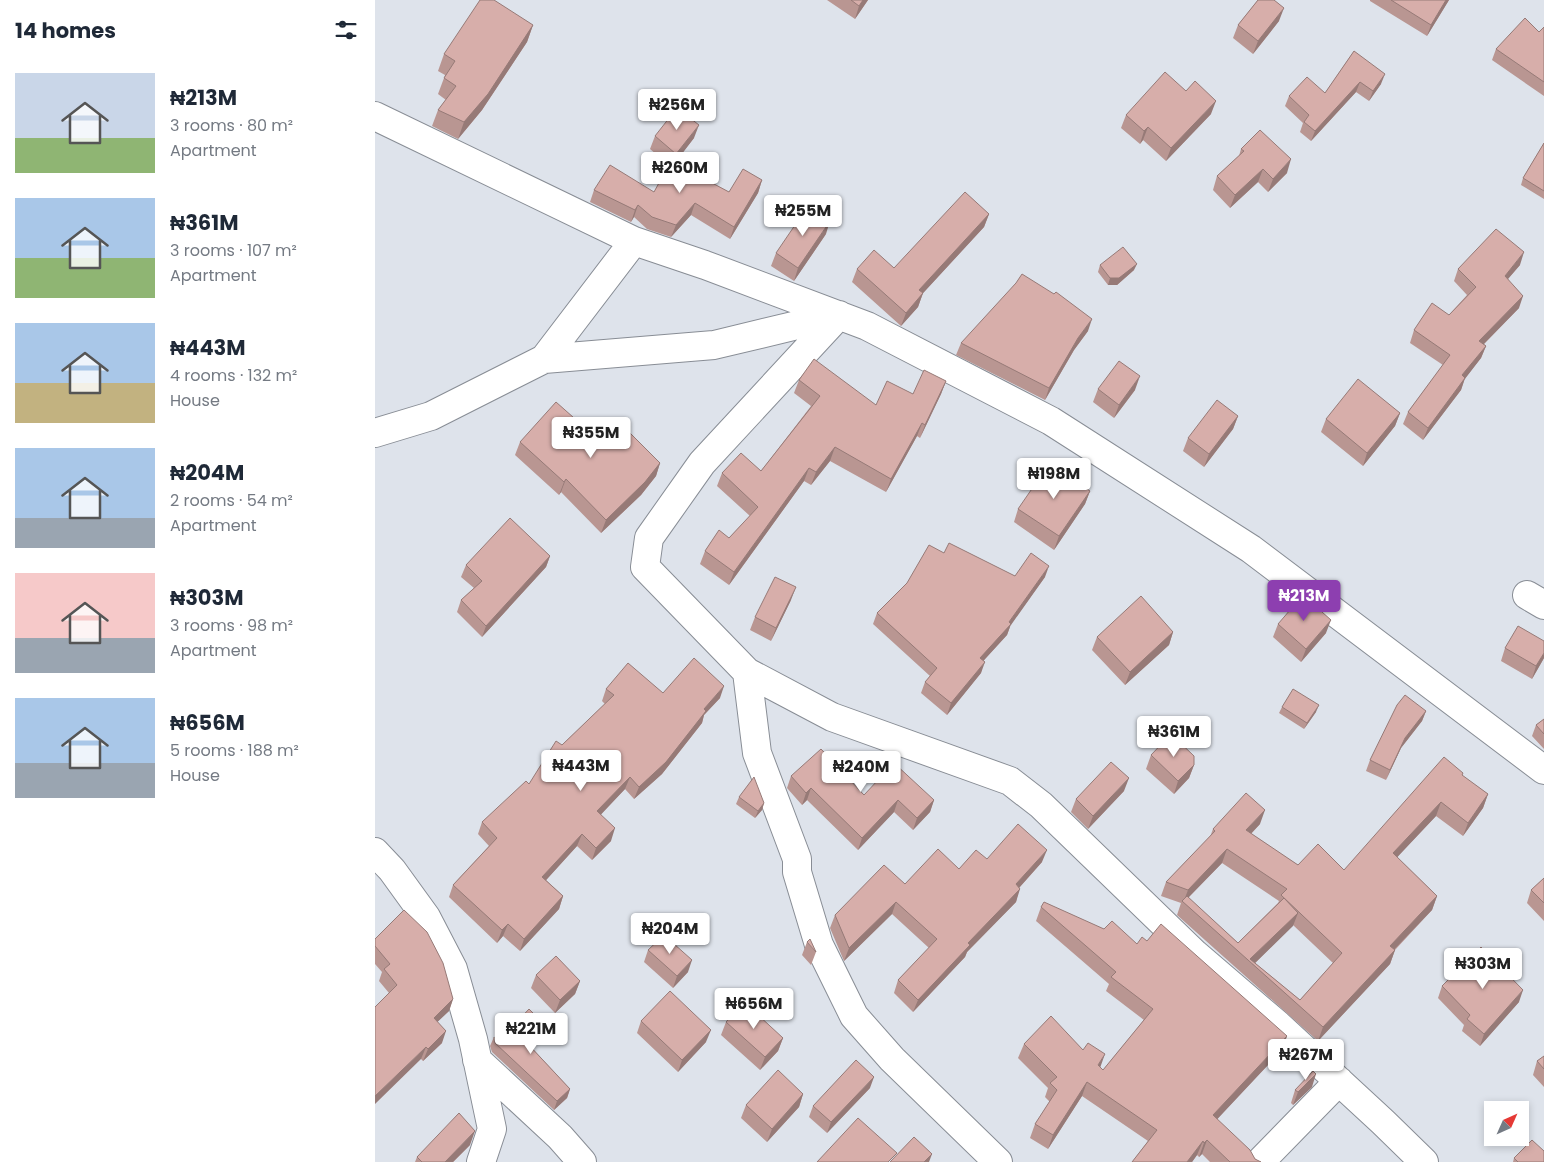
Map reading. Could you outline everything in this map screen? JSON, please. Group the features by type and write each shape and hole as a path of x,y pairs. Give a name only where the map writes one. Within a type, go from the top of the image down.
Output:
{"street":[{"path":"375,116 634,241 867,326 1051,421 1251,549 1544,770"},
{"path":"544,359 634,241"},
{"path":"375,433 431,416 544,359 713,344 839,315"},
{"path":"839,315 702,463 649,538 645,567 747,672 832,717 1011,781 1041,806 1195,954 1339,1082 1424,1162"},
{"path":"747,672 757,753 797,859 797,872 819,945 854,1016 892,1059 999,1162"},
{"path":"375,852 392,870 426,917 453,969 477,1060 492,1129 481,1162"},
{"path":"477,1060 560,1137 582,1162"},
{"path":"1260,1162 1339,1082"}],"building":[{"path":"480,0 494,0 533,25 488,94 464,122 438,110 456,86 444,78 455,61 444,54"},
{"path":"851,0 863,0 859,6"},
{"path":"1258,0 1274,0 1284,8 1258,41 1238,25"},
{"path":"1391,0 1446,0 1431,25"},
{"path":"1525,18 1539,32 1544,27 1544,82 1496,49"},
{"path":"1354,51 1385,74 1373,91 1360,82 1315,131 1304,122 1309,115 1289,96 1307,77 1325,93"},
{"path":"1165,72 1186,91 1195,81 1216,101 1171,148 1148,127 1144,131 1126,115"},
{"path":"677,108 699,125 676,154 655,136"},
{"path":"1260,130 1291,159 1273,179 1263,169 1235,195 1217,176 1244,151 1241,149"},
{"path":"1544,143 1544,191 1523,178"},
{"path":"671,161 729,192 743,169 762,180 734,227 695,203 676,225 652,217 638,205 635,210 594,190 610,165 654,192"},
{"path":"965,192 989,214 919,290 923,293 906,313 857,269 874,250 894,268"},
{"path":"808,206 830,221 798,268 776,253"},
{"path":"1496,229 1524,252 1505,276 1523,296 1479,341 1486,346 1462,375 1465,378 1428,428 1408,412 1450,355 1414,330 1432,303 1449,315 1476,287 1458,269"},
{"path":"1123,247 1137,264 1119,278 1110,278 1100,265"},
{"path":"1022,274 1054,294 1056,292 1092,319 1078,338 1049,388 961,343"},
{"path":"814,359 876,405 887,381 913,394 924,370 946,381 925,425 922,423 891,479 835,447 816,472 809,468 734,572 705,551 719,530 729,538 758,507 722,473 741,453 761,471 820,396 799,380"},
{"path":"1119,361 1140,376 1119,405 1098,389"},
{"path":"1358,379 1400,413 1367,453 1326,419"},
{"path":"1217,400 1238,416 1209,454 1188,438"},
{"path":"556,402 600,441 619,422 660,463 645,482 606,520 566,479 564,482 520,442"},
{"path":"1049,464 1090,491 1059,536 1018,509"},
{"path":"510,518 550,556 486,626 461,600 482,581 466,565"},
{"path":"949,543 1015,576 1031,553 1049,566 1009,622 1011,624 980,658 985,662 951,703 925,682 937,668 877,613 907,583 929,545 944,553"},
{"path":"775,577 796,587 776,628 755,617"},
{"path":"1303,595 1331,620 1306,649 1278,624"},
{"path":"1141,596 1173,632 1130,672 1097,637"},
{"path":"1518,626 1544,641 1544,653 1536,666 1505,648"},
{"path":"694,658 724,686 704,709 706,711 666,762 639,787 630,777 597,811 615,828 596,848 582,834 542,877 563,896 524,939 508,924 502,930 453,885 497,838 482,822 526,781 529,784 556,741 562,745 614,695 606,689 628,663 663,693"},
{"path":"1293,689 1319,705 1307,723 1282,707"},
{"path":"1405,695 1426,711 1405,738 1390,770 1370,760 1397,705"},
{"path":"1544,719 1544,734 1536,725"},
{"path":"1171,734 1194,756 1194,765 1178,781 1151,755"},
{"path":"821,749 864,795 894,763 934,800 917,818 898,800 862,838 811,788 806,793 791,776"},
{"path":"1444,757 1463,773 1462,775 1488,794 1468,823 1441,802 1393,853 1437,896 1390,946 1395,950 1323,1027 1182,901 1187,896 1238,943 1284,898 1298,913 1250,959 1300,1000 1342,953 1281,895 1287,889 1227,849 1188,890 1166,882 1215,831 1213,829 1246,793 1265,810 1246,830 1298,865 1318,844 1344,870"},
{"path":"1111,762 1129,778 1093,816 1076,799"},
{"path":"754,777 764,803 758,811 739,797"},
{"path":"1018,824 1047,850 1016,884 1020,889 968,943 970,945 918,1000 898,980 937,939 896,902 849,948 835,915 884,865 905,884 938,849 959,869 976,850 987,859"},
{"path":"1544,878 1544,903 1531,890"},
{"path":"1044,902 1104,929 1112,921 1137,944 1142,937 1147,941 1161,924 1287,1036 1213,1115 1250,1150 1255,1159 1261,1162 1230,1162 1207,1140 1204,1143 1203,1141 1187,1162 1132,1162 1157,1130 1087,1082 1053,1135 1035,1124 1057,1090 1050,1083 1057,1077 1024,1044 1051,1016 1083,1050 1088,1043 1105,1054 1098,1065 1103,1070 1153,1009 1111,977 1116,972 1041,907"},
{"path":"404,910 427,932 443,963 453,999 434,1018 446,1031 428,1049 426,1047 375,1096 375,1007 397,985 384,969 390,964 375,946 375,939"},
{"path":"664,935 692,960 677,976 648,950"},
{"path":"810,939 816,952 807,942"},
{"path":"1481,947 1523,990 1484,1034 1467,1019 1470,1015 1442,986"},
{"path":"556,956 580,981 560,1000 536,975"},
{"path":"670,991 711,1030 682,1060 641,1021"},
{"path":"744,1002 783,1038 765,1057 726,1022"},
{"path":"529,1009 544,1024 527,1043 570,1089 557,1101 495,1043 494,1037 499,1041"},
{"path":"1544,1056 1544,1069 1537,1061"},
{"path":"856,1060 874,1077 831,1122 813,1106"},
{"path":"778,1070 803,1094 772,1129 746,1105"},
{"path":"1313,1071 1316,1074 1298,1092 1295,1090"},
{"path":"459,1113 475,1131 445,1162 422,1162 417,1157"},
{"path":"858,1118 897,1153 888,1162 817,1162"},
{"path":"914,1137 932,1154 924,1162 890,1162"},
{"path":"1532,1140 1544,1151 1544,1162 1518,1162 1514,1158 1526,1146 1529,1146"}]}
